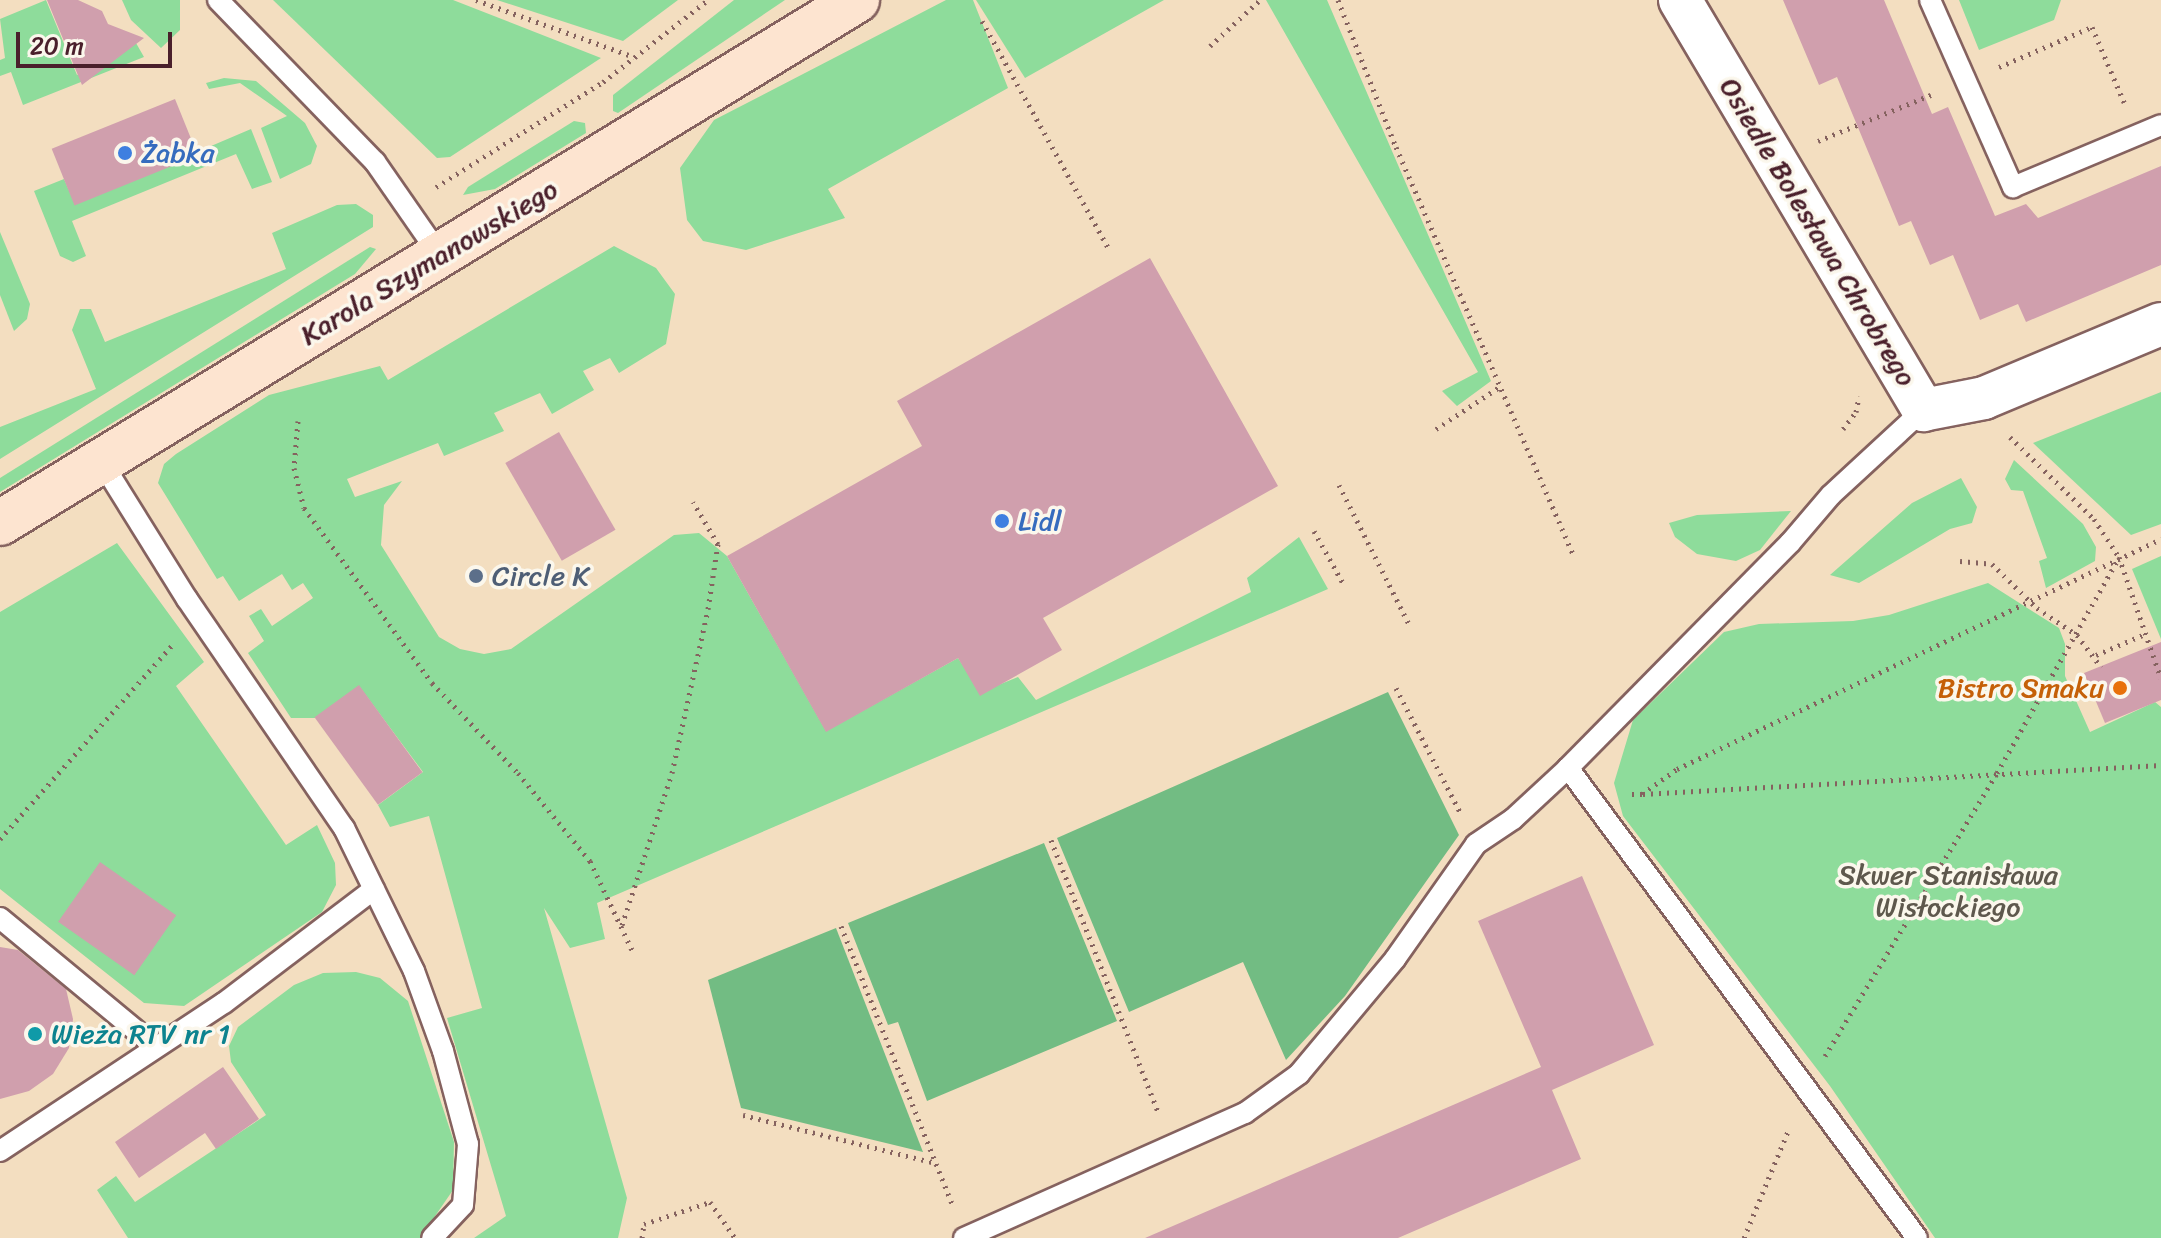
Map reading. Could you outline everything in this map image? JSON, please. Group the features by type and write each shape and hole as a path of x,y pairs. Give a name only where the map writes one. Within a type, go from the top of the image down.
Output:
{"street":[{"name":"Karola Szymanowskiego","path":"0,523 441,257 857,0"},
{"name":"Osiedle Bolesława Chrobrego","path":"1680,0 1923,410 1984,398 2161,324"}],"lane":[{"path":"218,0 375,162 415,214 441,257"},
{"path":"1930,0 2013,187 2161,125"},
{"path":"964,1238 1245,1113 1299,1074 1395,959 1476,844 1513,819 1568,768 1790,543 1831,495 1923,410"},
{"path":"101,461 199,615 344,828 414,971 443,1051 468,1144 463,1205 432,1238"},
{"path":"1568,768 1917,1238"},
{"path":"0,1151 224,1003 374,889"},
{"path":"0,918 156,1047"}],"path":[{"path":"476,0 635,57"},
{"path":"415,214 437,186 635,57 708,0"},
{"path":"1210,46 1260,0"},
{"path":"1338,0 1573,554"},
{"path":"982,21 1109,249"},
{"path":"1817,142 1824,155"},
{"path":"1436,429 1501,386"},
{"path":"1984,398 1991,420 2094,519 2119,557 2143,635 2161,678"},
{"path":"298,421 294,468 304,508 432,683 518,773 590,861 633,952"},
{"path":"1339,485 1409,624"},
{"path":"622,926 672,773 708,609 718,544 693,502"},
{"path":"1314,531 1343,583"},
{"path":"1642,794 1677,769 2161,539"},
{"path":"1744,1238 1806,1087 1997,773 2119,557"},
{"path":"1960,561 1992,564 2029,601 2077,635 2096,655 2101,667"},
{"path":"0,839 199,615"},
{"path":"2096,655 2143,635"},
{"path":"1396,688 1465,821"},
{"path":"1568,768 1606,795 2161,765"},
{"path":"1051,840 1173,1146"},
{"path":"841,926 952,1205"},
{"path":"743,1115 935,1163"},
{"path":"642,1238 644,1224 710,1202 735,1238"}],"green space":[{"path":"46,0 77,75 115,59 136,43 144,57 23,105 11,72 0,76 0,60 5,58 0,19"},
{"path":"122,0 180,0 180,30 161,48 131,20"},
{"path":"273,0 453,0 601,58 450,157 437,158"},
{"path":"497,0 678,0 623,41"},
{"path":"734,0 785,0 618,113 613,111 613,95"},
{"path":"946,0 973,0 1008,88 828,189 845,218 746,250 703,241 687,220 680,168 714,120"},
{"path":"976,0 1164,0 1025,78"},
{"path":"1266,0 1327,0 1491,381 1457,406 1442,391 1478,372"},
{"path":"1959,0 2061,0 2054,20 1979,50"},
{"path":"224,78 256,81 305,123 317,146 311,164 280,179 261,128 287,116 240,83 209,89 206,83"},
{"path":"574,121 585,123 586,133 495,189 463,195 468,187"},
{"path":"251,129 272,182 252,189 236,154 72,221 86,256 73,262 60,256 34,191 64,179 75,204"},
{"path":"356,204 373,215 373,227 0,459 0,427 96,389 72,330 80,309 91,309 105,342 286,269 272,233 337,205"},
{"path":"0,232 30,304 27,319 14,331 0,295"},
{"path":"614,246 656,268 675,294 666,344 619,373 610,358 583,371 594,390 552,414 540,393 494,413 504,431 444,456 438,443 347,479 355,497 402,481 384,505 381,545 439,637 460,649 484,654 511,649 674,535 699,533 727,556 826,731 958,658 981,692 1018,677 1036,700 1251,592 1247,578 1299,537 1328,589 597,903 605,939 570,948 544,908 627,1198 618,1238 474,1238 506,1216 447,1018 482,1008 429,816 390,827 378,805 423,772 359,686 315,718 291,718 248,653 264,641 249,616 261,609 272,626 313,598 303,583 292,590 282,574 239,601 223,576 217,579 158,483 164,464 176,454 269,395 380,366 388,380"},
{"path":"370,247 376,249 355,274 0,492 0,478"},
{"path":"2161,392 2161,524 2131,535 2033,443"},
{"path":"2014,460 2083,524 2096,547 2095,561 2046,588 2039,561 2047,558 2023,491 2011,490 2005,479"},
{"path":"1961,478 1977,507 1972,523 1950,529 1859,583 1830,575 1912,503"},
{"path":"1791,511 1760,550 1736,561 1697,554 1675,537 1669,523 1697,515"},
{"path":"117,543 204,662 176,686 286,845 317,825 335,863 336,885 322,912 184,1006 144,1003 0,889 0,612"},
{"path":"2161,556 2161,639 2132,569"},
{"name":"Skwer Stanisława Wisłockiego","path":"1988,583 2059,628 2065,644 2065,676 2090,732 2155,702 2161,707 2161,1238 1935,1238 1830,1086 1623,816 1614,783 1633,720 1724,632 1759,624 1853,621 1889,615"},
{"path":"1388,692 1459,835 1345,996 1286,1060 1243,962 1129,1012 1057,838"},
{"path":"1044,843 1117,1021 927,1101 898,1022 888,1025 848,923"},
{"path":"836,928 923,1152 741,1108 708,980"},
{"path":"356,972 380,978 408,1001 454,1142 453,1190 420,1238 128,1238 97,1190 116,1176 135,1202 266,1115 231,1062 229,1046 238,1027 294,985 323,973"}],"building":[{"path":"47,0 78,0 102,11 108,24 144,38 82,85"},
{"path":"1783,0 1884,0 1932,114 1948,107 1995,216 2026,204 2038,218 2161,166 2161,265 2026,322 2018,304 1980,320 1953,255 1930,265 1911,221 1899,226 1837,77 1819,85"},
{"name":"Żabka","path":"175,99 198,156 75,205 52,149"},
{"name":"Lidl","path":"1150,258 1278,486 1043,618 1062,650 980,696 958,658 826,732 727,556 922,446 897,401"},
{"path":"559,432 616,530 562,561 505,463"},
{"name":"Bistro Smaku","path":"2161,642 2161,700 2105,723 2084,673"},
{"path":"359,685 422,772 378,805 315,717"},
{"path":"100,862 176,915 134,975 58,922"},
{"path":"1582,876 1654,1045 1552,1090 1581,1159 1398,1238 1145,1238 1541,1067 1478,921"},
{"name":"Wieża RTV nr 1","path":"0,947 18,950 66,989 73,1019 69,1048 53,1074 29,1091 0,1099"},
{"path":"223,1067 259,1119 216,1149 205,1133 139,1178 115,1142"}],"place":[{"name":"Żabka","path":"125,153"},
{"name":"Lidl","path":"1002,521"},
{"name":"Circle K","path":"476,576"},
{"name":"Bistro Smaku","path":"2120,688"},
{"name":"Wieża RTV nr 1","path":"35,1034"}]}
